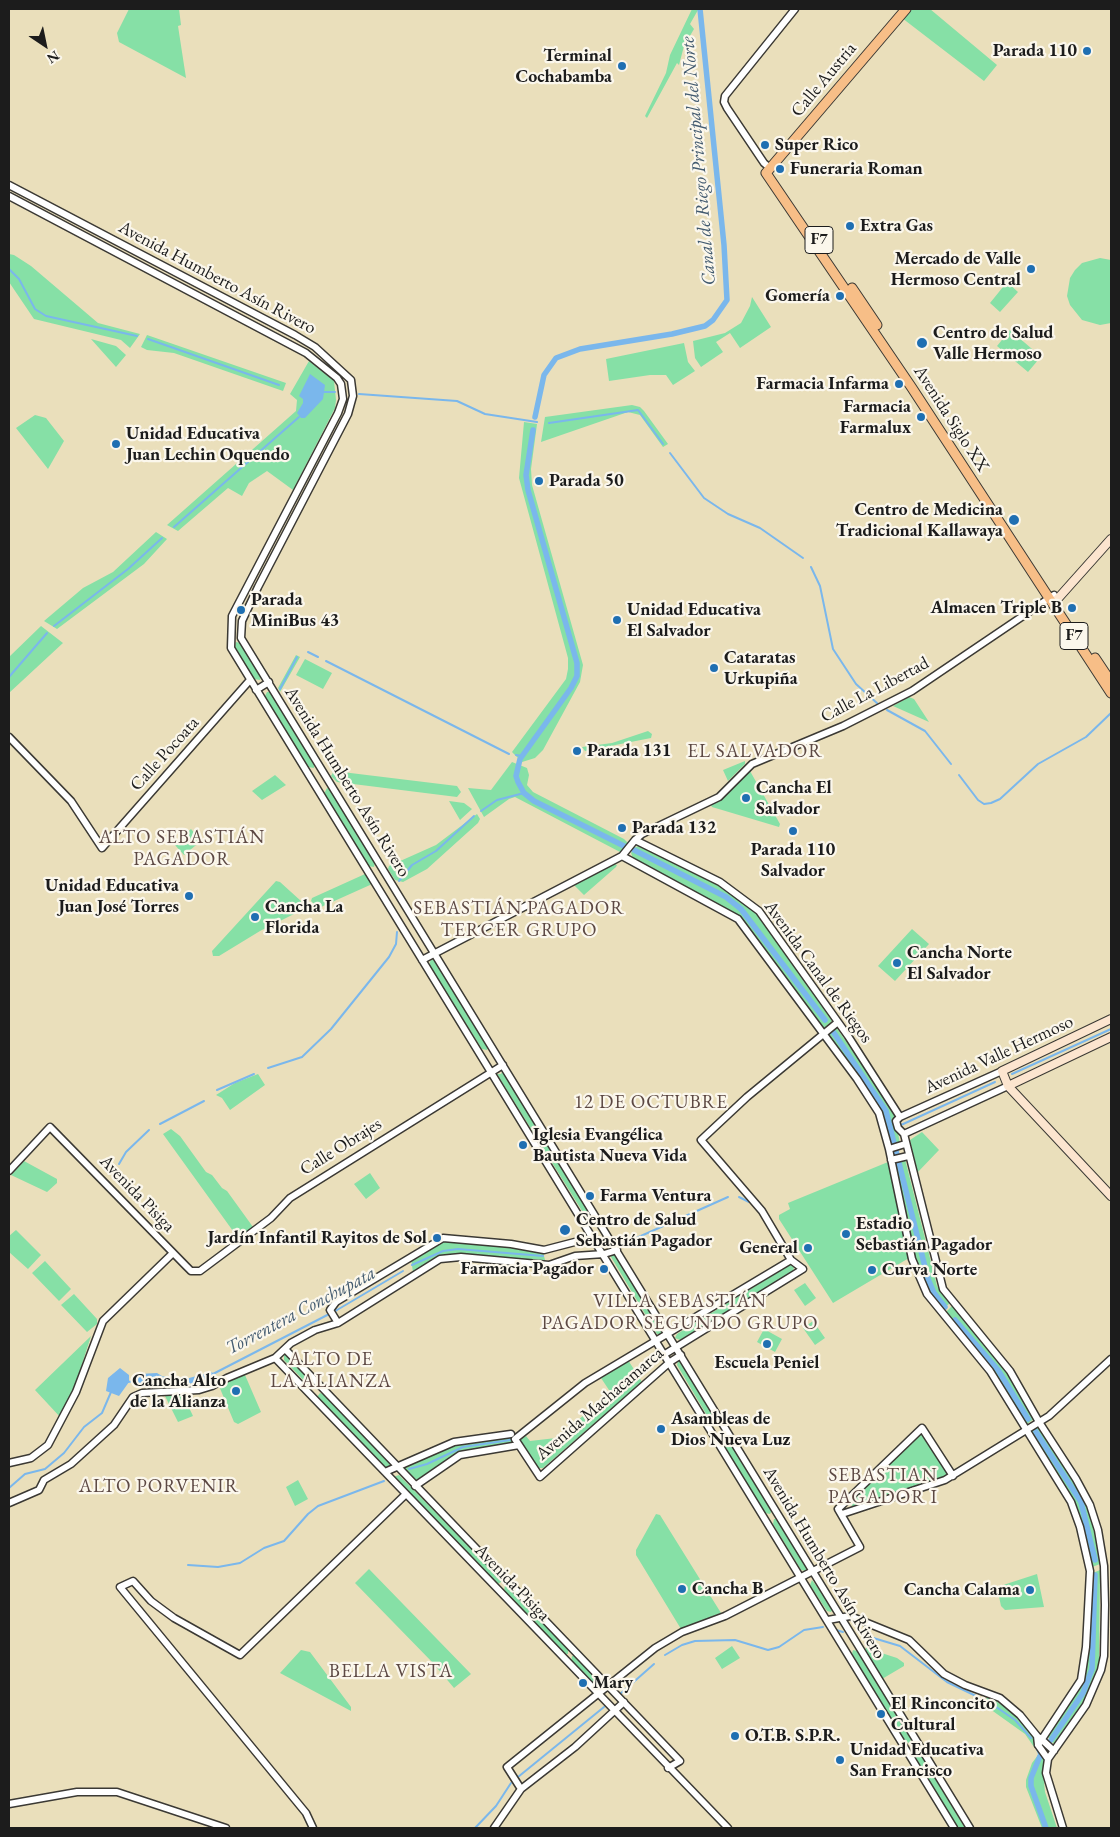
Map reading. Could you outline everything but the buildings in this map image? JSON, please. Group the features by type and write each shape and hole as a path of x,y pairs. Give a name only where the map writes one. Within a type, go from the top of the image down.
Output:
{"highway":[{"name":"Calle Austria","path":"767,168 906,9"},
{"name":"Avenida Siglo XX","path":"767,168 1054,600 1111,682"},
{"name":"Avenida Siglo XX","path":"1054,600 1111,693"}],"main road":[{"name":"Calle La Libertad","path":"1054,600 1111,538"},
{"name":"Avenida Valle Hermoso","path":"1002,1071 1111,1020"},
{"name":"Avenida Valle Hermoso","path":"1008,1086 1111,1037"},
{"path":"1002,1071 1008,1086 1111,1196"}],"street":[{"name":"Avenida Siglo XX","path":"767,168 724,102 727,90 795,9"},
{"name":"Avenida Humberto Asín Rivero","path":"9,185 315,347 351,380 353,396 343,425 242,621 241,638 970,1828"},
{"name":"Avenida Humberto Asín Rivero","path":"9,196 315,359 341,384 343,399 334,421 232,616 231,648 954,1828"},
{"path":"334,421 343,425"},
{"name":"Calle La Libertad","path":"635,840 719,797 752,764 843,726 912,691 1054,600"},
{"name":"Calle Pocoata","path":"9,736 71,801 102,848 250,680"},
{"path":"256,690 269,682"},
{"path":"422,960 433,952 622,856 635,840"},
{"name":"Avenida Canal de Riegos","path":"635,840 720,882 759,911 838,1022 900,1117 896,1121 898,1128 904,1134 897,1147 899,1158 943,1289 1010,1371 1090,1505 1098,1530 1104,1566 1104,1656 1101,1670 1086,1704 1048,1759"},
{"name":"Avenida Canal de Riegos","path":"622,856 738,919 824,1033 875,1106 897,1147 912,1259 927,1294 990,1372 1027,1429 1074,1508 1090,1571 1086,1648 1080,1680 1039,1740"},
{"path":"792,1260 762,1211 700,1140 838,1022"},
{"name":"Calle Obrajes","path":"205,1268 271,1218 290,1198 503,1065"},
{"name":"Avenida Valle Hermoso","path":"900,1117 1002,1071"},
{"name":"Avenida Valle Hermoso","path":"904,1134 1008,1086"},
{"name":"Avenida Pisiga","path":"9,1170 50,1127 191,1271 200,1271 205,1268"},
{"path":"336,1320 330,1310 336,1302 443,1238 511,1244 551,1250 593,1236 601,1225"},
{"path":"9,1503 39,1490 44,1480 71,1464 107,1432 133,1396 198,1390 212,1386 275,1358 285,1349 315,1330 336,1320 440,1259 461,1257 549,1265 575,1256 604,1254 616,1250"},
{"path":"9,1463 31,1458 41,1452 53,1438 76,1392 104,1321 174,1253"},
{"name":"Avenida Machacamarca","path":"415,1486 460,1455 515,1439 585,1383 792,1260 803,1269 665,1354"},
{"name":"Avenida Pisiga","path":"285,1349 680,1761 668,1768"},
{"name":"Avenida Machacamarca","path":"515,1439 540,1477 670,1362 681,1355"},
{"name":"Avenida Pisiga","path":"275,1358 614,1709 668,1768 728,1828"},
{"path":"840,1512 953,1476 1057,1410 1111,1359"},
{"path":"840,1512 922,1428 953,1476"},
{"name":"Avenida Machacamarca","path":"385,1472 454,1442 515,1439"},
{"path":"313,1828 306,1813 120,1587 133,1581 151,1601 174,1618 240,1655 406,1494"},
{"path":"521,1789 507,1768 655,1648 682,1632 724,1616 860,1547 840,1512"},
{"path":"828,1620 850,1616 909,1640 944,1674 965,1685 1000,1698 1020,1714 1039,1740 1048,1759 1046,1773 1063,1828"},
{"path":"845,1651 857,1644"},
{"path":"494,1828 521,1789 575,1747 614,1709 624,1702"},
{"path":"1039,1740 1054,1751"},
{"path":"9,1804 77,1792 117,1792 226,1828"}],"green space":[{"path":"129,9 179,9 181,25 178,26 186,78 119,42 117,33"},
{"path":"692,9 698,10 690,24 694,29 684,46 679,65 677,63 647,118 645,116 666,73 670,55"},
{"path":"909,9 930,9 997,65 984,81 902,18"},
{"path":"9,254 14,255 31,266 98,323 140,334 130,348 121,340 34,319 9,282"},
{"path":"1100,258 1111,260 1111,323 1100,325 1082,320 1070,305 1067,296 1070,278 1075,270 1082,263"},
{"path":"1007,282 1018,292 1000,312 990,303"},
{"path":"752,297 771,327 740,348 730,333 716,342 723,352 701,367 695,358 693,341 725,333 741,323 750,306"},
{"path":"1010,330 1039,355 1039,359 1028,372 997,346"},
{"path":"147,335 286,383 283,391 174,353 147,350 141,347"},
{"path":"91,339 116,346 126,355 116,367"},
{"path":"684,343 688,362 695,371 673,385 666,375 650,375 609,381 606,359"},
{"path":"309,361 334,381 336,400 335,408 293,490 267,471 249,483 242,496 228,488 178,531 167,525 296,411 297,400 290,394"},
{"path":"632,405 640,407 644,411 668,444 663,447 640,415 628,412 541,442 545,417"},
{"path":"35,415 46,418 64,441 48,469 16,428"},
{"path":"524,422 537,424 531,469 532,485 583,665 580,682 543,750 535,758 522,762 512,752 566,679 568,669 568,658 519,478"},
{"path":"156,532 167,539 144,564 57,629 44,621 83,588 113,572"},
{"path":"41,626 63,643 9,693 9,657"},
{"path":"236,642 240,643 261,676 260,680 254,679 235,647"},
{"path":"296,655 300,657 280,692 278,688"},
{"path":"305,659 332,673 323,689 296,675"},
{"path":"267,692 271,692 315,763 314,768 308,767 265,696"},
{"path":"909,697 914,699 929,722 893,706"},
{"path":"648,731 652,734 651,738 585,751 582,747 612,743"},
{"path":"745,761 745,764 728,781 723,770"},
{"path":"512,762 527,768 529,775 527,785 533,792 624,839 628,843 624,850 620,852 515,797 509,799 484,817 468,788 491,790"},
{"path":"334,771 457,786 461,792 457,797 337,782 331,776"},
{"path":"750,771 780,824 779,827 712,807 711,805 724,797"},
{"path":"275,775 286,785 262,800 252,791"},
{"path":"327,788 331,790 375,862 374,867 368,866 324,794"},
{"path":"449,801 464,803 472,809 460,820"},
{"path":"477,814 480,819 478,823 427,869 403,882 395,880 388,869 389,866 436,845"},
{"path":"191,829 201,841 184,855 174,844"},
{"path":"638,846 721,887 755,912 832,1021 824,1028 740,916 634,861 631,853"},
{"path":"614,864 617,865 616,867 584,895 574,885"},
{"path":"365,874 372,883 370,885 321,907 317,907 311,901 312,898"},
{"path":"276,881 280,882 301,901 302,910 260,931 219,956 213,956 212,951"},
{"path":"912,929 929,944 895,981 878,966"},
{"path":"431,959 435,961 488,1045 487,1050 482,1049 429,965"},
{"path":"836,1027 886,1099 894,1114 900,1143 890,1145 880,1108 828,1033"},
{"path":"503,1070 596,1223 594,1227 592,1227 497,1074 501,1074"},
{"path":"258,1074 265,1085 230,1110 222,1098 216,1095 235,1083"},
{"path":"171,1129 180,1136 206,1172 212,1175 222,1188 227,1191 253,1227 238,1238 163,1134"},
{"path":"922,1132 939,1150 917,1173 910,1140"},
{"path":"905,1159 937,1286 950,1303 941,1311 927,1289 915,1256 895,1162"},
{"path":"24,1161 57,1179 57,1183 47,1192 11,1175"},
{"name":"Estadio Sebastián Pagador","path":"888,1162 909,1258 833,1303 779,1219 779,1215 790,1209 788,1203"},
{"path":"370,1173 380,1188 366,1199 354,1184"},
{"path":"16,1230 41,1255 28,1269 9,1252 9,1236"},
{"path":"444,1240 507,1246 543,1252 545,1260 439,1258 413,1272 411,1259"},
{"path":"612,1254 615,1254 663,1333 662,1335 657,1334 611,1257"},
{"path":"45,1261 71,1289 59,1301 32,1273"},
{"path":"790,1265 794,1267 793,1271 680,1340 675,1338 677,1334"},
{"path":"805,1283 816,1298 805,1306 794,1290"},
{"path":"74,1294 97,1319 97,1324 87,1332 61,1305"},
{"path":"953,1305 1008,1373 1034,1419 1027,1424 993,1370 945,1313"},
{"path":"813,1321 825,1338 815,1345 803,1328"},
{"path":"764,1329 782,1339 775,1352 757,1342"},
{"path":"91,1336 76,1383 61,1418 35,1390"},
{"path":"284,1355 287,1355 317,1386 311,1388 284,1360"},
{"path":"628,1360 642,1382 543,1468 538,1468 521,1443 521,1439 526,1436 530,1441 556,1438 611,1393 601,1378"},
{"path":"678,1361 681,1361 718,1422 716,1425 712,1424 677,1365"},
{"path":"242,1374 245,1375 261,1412 238,1424 234,1422 219,1386"},
{"path":"320,1393 392,1466 385,1469 317,1397"},
{"path":"183,1395 193,1416 178,1422 165,1396"},
{"path":"1039,1426 1074,1480 1090,1511 1100,1564 1092,1567 1077,1509 1031,1431"},
{"path":"722,1433 725,1434 772,1510 770,1514 765,1513 720,1439"},
{"path":"921,1434 948,1473 947,1476 852,1507 851,1501"},
{"path":"511,1436 513,1441 511,1443 461,1452 419,1480 414,1479 403,1466 453,1446"},
{"path":"399,1475 501,1579 501,1582 498,1584 393,1477"},
{"path":"298,1480 308,1499 295,1506 286,1487"},
{"name":"Cancha B","path":"656,1514 660,1515 721,1613 681,1629 636,1555 636,1550"},
{"path":"774,1519 778,1519 807,1568 806,1571 801,1570 773,1524"},
{"path":"369,1569 471,1674 454,1688 433,1663 355,1583"},
{"path":"1100,1570 1099,1662 1094,1681 1085,1700 1054,1744 1047,1736 1084,1678 1090,1636 1093,1573"},
{"path":"1037,1574 1044,1607 1005,1610 1001,1606 997,1587"},
{"path":"812,1580 833,1609 831,1612 827,1611 810,1585"},
{"path":"505,1585 509,1586 568,1649 568,1654 564,1654 504,1591"},
{"path":"732,1646 740,1658 722,1669 715,1658"},
{"path":"866,1648 897,1658 904,1663 904,1666 882,1679 864,1650"},
{"path":"301,1650 310,1652 351,1707 351,1711 280,1673"},
{"path":"853,1650 857,1651 911,1739 910,1743 905,1742 852,1654"},
{"path":"572,1656 575,1656 603,1684 602,1687 598,1689 571,1662"},
{"path":"988,1696 1016,1714 1034,1734 1038,1744 1034,1747 1025,1734 983,1704"},
{"path":"913,1749 918,1750 965,1828 958,1828 911,1753"},
{"path":"1041,1751 1046,1758 1043,1773 1045,1792 1057,1828 1042,1828 1026,1787 1026,1780 1032,1763"}],"water":[{"path":"310,374 325,385 323,399 305,418 301,418 297,413 303,403 303,399 299,396"},
{"path":"120,1368 129,1375 129,1382 119,1396 106,1391 108,1378"},
{"path":"157,1373 162,1376 153,1383 137,1383 135,1377 139,1374"}],"waterway":[{"name":"Canal de Riego Principal del Norte","path":"535,417 544,375 556,358 580,349 672,334 705,326 713,320 727,300 724,245 700,9"},
{"path":"9,269 19,279 35,309 46,316 137,336"},
{"path":"148,339 279,385"},
{"path":"323,392 335,392"},
{"path":"359,394 457,401 485,414 537,422"},
{"path":"549,423 638,410 663,444"},
{"path":"174,527 299,417"},
{"name":"Canal de Riego Principal del Norte","path":"533,430 526,475 528,490 577,663 577,676 571,688 520,759 516,776 524,793 534,801 624,846"},
{"path":"670,453 704,498 728,514 760,528 803,558"},
{"path":"54,626 128,569 162,538"},
{"path":"811,567 820,586 833,649 856,684 878,704"},
{"path":"9,677 47,633"},
{"path":"308,652 318,657"},
{"path":"280,689 297,657"},
{"path":"326,661 509,754"},
{"path":"887,710 925,731 951,764"},
{"path":"959,775 978,800 984,804 991,803 1000,799 1038,764 1086,737 1111,713"},
{"path":"516,755 522,756"},
{"path":"481,811 497,800 524,793"},
{"path":"399,881 412,865 436,851 474,816"},
{"name":"Canal de Riego Principal del Norte","path":"634,850 726,897 741,909 825,1020"},
{"path":"268,1068 302,1057 331,1029 389,957 396,944 397,932"},
{"path":"1012,1074 1111,1029"},
{"name":"Canal de Riego Principal del Norte","path":"834,1033 886,1111 928,1279 934,1293 945,1307"},
{"path":"217,1090 254,1074"},
{"path":"901,1125 995,1082"},
{"path":"160,1124 204,1101"},
{"path":"119,1164 126,1152 149,1130"},
{"name":"Torrentera Conchupata","path":"623,1244 728,1197"},
{"name":"Torrentera Conchupata","path":"739,1197 749,1202"},
{"name":"Torrentera Conchupata","path":"412,1265 443,1251 458,1249 543,1256"},
{"name":"Torrentera Conchupata","path":"211,1375 337,1310 403,1271"},
{"name":"Canal de Riego Principal del Norte","path":"955,1320 998,1370 1028,1419"},
{"path":"160,1379 189,1381 211,1375"},
{"path":"127,1382 137,1381"},
{"path":"9,1488 25,1474 45,1469 64,1453 84,1427 102,1413 111,1392"},
{"name":"Canal de Riego Principal del Norte","path":"1036,1432 1081,1502 1095,1560"},
{"path":"409,1469 427,1464 463,1447 510,1440"},
{"path":"188,1565 218,1567 240,1563 264,1548 284,1541 308,1514 318,1506 384,1481"},
{"name":"Canal de Riego Principal del Norte","path":"1051,1740 1083,1693 1092,1669 1095,1575"},
{"path":"665,1655 682,1645 695,1641 735,1640 768,1650 779,1647 804,1630 823,1627"},
{"path":"836,1630 843,1632"},
{"path":"860,1634 900,1646 947,1682 976,1696"},
{"path":"620,1694 654,1664"},
{"path":"989,1702 1015,1720 1031,1738"},
{"path":"518,1777 604,1707"},
{"path":"1036,1747 1040,1756"},
{"name":"Canal de Riego Principal del Norte","path":"1040,1756 1031,1778 1031,1786 1046,1828"},
{"path":"475,1828 496,1806 511,1783"}],"place":[{"name":"Parada 110","path":"1087,51"},
{"name":"Terminal Cochabamba","path":"622,66"},
{"name":"Super Rico","path":"765,145"},
{"name":"Funeraria Roman","path":"780,169"},
{"name":"Extra Gas","path":"850,226"},
{"name":"Mercado de Valle Hermoso Central","path":"1031,269"},
{"name":"Gomería","path":"840,296"},
{"name":"Centro de Salud Valle Hermoso","path":"922,343"},
{"name":"Farmacia Infarma","path":"899,384"},
{"name":"Farmacia Farmalux","path":"921,417"},
{"name":"Unidad Educativa Juan Lechin Oquendo","path":"116,444"},
{"name":"Parada 50","path":"539,481"},
{"name":"Centro de Medicina Tradicional Kallawaya","path":"1014,520"},
{"name":"Almacen Triple B","path":"1072,608"},
{"name":"Parada MiniBus 43","path":"241,610"},
{"name":"Unidad Educativa El Salvador","path":"617,620"},
{"name":"Cataratas Urkupiña","path":"714,668"},
{"name":"Parada 131","path":"577,751"},
{"name":"Cancha El Salvador","path":"746,798"},
{"name":"Parada 132","path":"622,828"},
{"name":"Parada 110 Salvador","path":"793,831"},
{"name":"Unidad Educativa Juan José Torres","path":"189,896"},
{"name":"Cancha La Florida","path":"255,917"},
{"name":"Cancha Norte El Salvador","path":"897,963"},
{"name":"Iglesia Evangélica Bautista Nueva Vida","path":"523,1145"},
{"name":"Farma Ventura","path":"590,1196"},
{"name":"Centro de Salud Sebastián Pagador","path":"565,1230"},
{"name":"Estadio Sebastián Pagador","path":"846,1234"},
{"name":"Jardín Infantil Rayitos de Sol","path":"437,1238"},
{"name":"General","path":"808,1248"},
{"name":"Farmacia Pagador","path":"604,1269"},
{"name":"Curva Norte","path":"872,1270"},
{"name":"Escuela Peniel","path":"767,1344"},
{"name":"Cancha Alto de la Alianza","path":"236,1391"},
{"name":"Asambleas de Dios Nueva Luz","path":"661,1429"},
{"name":"Cancha B","path":"682,1589"},
{"name":"Cancha Calama","path":"1030,1590"},
{"name":"Mary","path":"583,1683"},
{"name":"El Rinconcito Cultural","path":"881,1714"},
{"name":"O.T.B. S.P.R.","path":"735,1736"},
{"name":"Unidad Educativa San Francisco","path":"840,1760"}],"district":[{"name":"EL SALVADOR","path":"755,752"},
{"name":"ALTO SEBASTIÁN PAGADOR","path":"182,849"},
{"name":"SEBASTIÁN PAGADOR TERCER GRUPO","path":"519,920"},
{"name":"12 DE OCTUBRE","path":"651,1103"},
{"name":"VILLA SEBASTIÁN PAGADOR SEGUNDO GRUPO","path":"680,1313"},
{"name":"ALTO DE LA ALIANZA","path":"331,1371"},
{"name":"ALTO PORVENIR","path":"159,1487"},
{"name":"SEBASTIAN PAGADOR I","path":"883,1487"},
{"name":"BELLA VISTA","path":"391,1672"}]}
